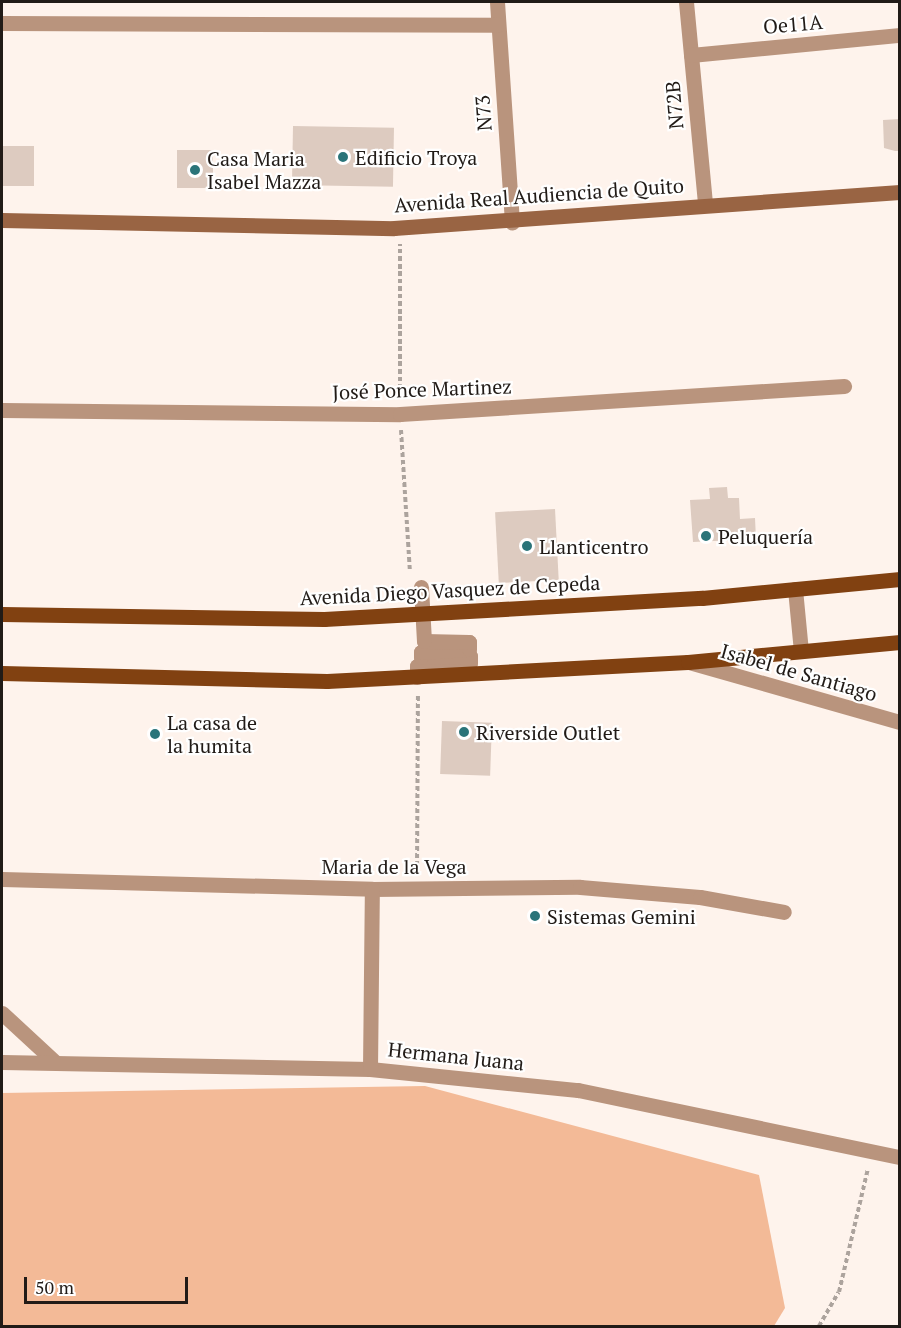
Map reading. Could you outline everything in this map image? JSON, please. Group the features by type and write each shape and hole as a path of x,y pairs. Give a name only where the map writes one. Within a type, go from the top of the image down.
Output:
{"main road":[{"name":"Avenida Real Audiencia de Quito","path":"2,220 394,228 512,222 705,204 900,192"},
{"name":"Avenida Diego Vasquez de Cepeda","path":"2,614 324,619 795,589 900,579"},
{"path":"2,673 327,681 688,662 900,642"}],"street":[{"name":"N73","path":"497,2 512,222"},
{"name":"N72B","path":"686,2 705,204"},
{"path":"2,22 498,25"},
{"name":"Oe11A","path":"691,55 900,35"},
{"name":"José Ponce Martinez","path":"2,410 400,414 844,386"},
{"path":"417,676 417,666 470,663 470,656 422,657 421,652 469,649 469,642 424,642 422,587"},
{"path":"795,589 801,651"},
{"name":"Isabel de Santiago","path":"688,662 900,722"},
{"name":"Maria de la Vega","path":"2,879 372,889 580,887 700,897 784,912"},
{"path":"370,1069 372,889"},
{"path":"2,1013 54,1061"},
{"name":"Hermana Juana","path":"2,1062 54,1061 370,1069 578,1090 900,1157"}],"path":[{"path":"400,254 400,414 405,506 412,587 422,587"},
{"path":"416,888 417,676"},
{"path":"819,1326 839,1292 872,1152"}],"shaded area":[{"path":"425,1086 759,1175 785,1308 774,1326 2,1326 2,1093"}],"building":[{"path":"900,119 900,151 884,148 883,120"},
{"name":"Edificio Troya","path":"293,126 394,128 393,187 292,185"},
{"path":"2,146 34,146 34,186 2,186"},
{"name":"Casa Maria Isabel Mazza","path":"177,150 213,150 213,188 177,188"},
{"path":"727,487 728,498 739,498 740,519 755,518 756,539 693,542 690,500 710,499 709,488"},
{"name":"Llanticentro","path":"555,509 559,580 499,583 495,512"},
{"path":"442,721 492,723 490,776 440,774"}],"place":[{"name":"Edificio Troya","path":"343,157"},
{"name":"Casa Maria Isabel Mazza","path":"195,170"},
{"name":"Peluquería","path":"706,536"},
{"name":"Llanticentro","path":"527,546"},
{"name":"Riverside Outlet","path":"464,732"},
{"name":"La casa de la humita","path":"155,734"},
{"name":"Sistemas Gemini","path":"535,916"}]}
